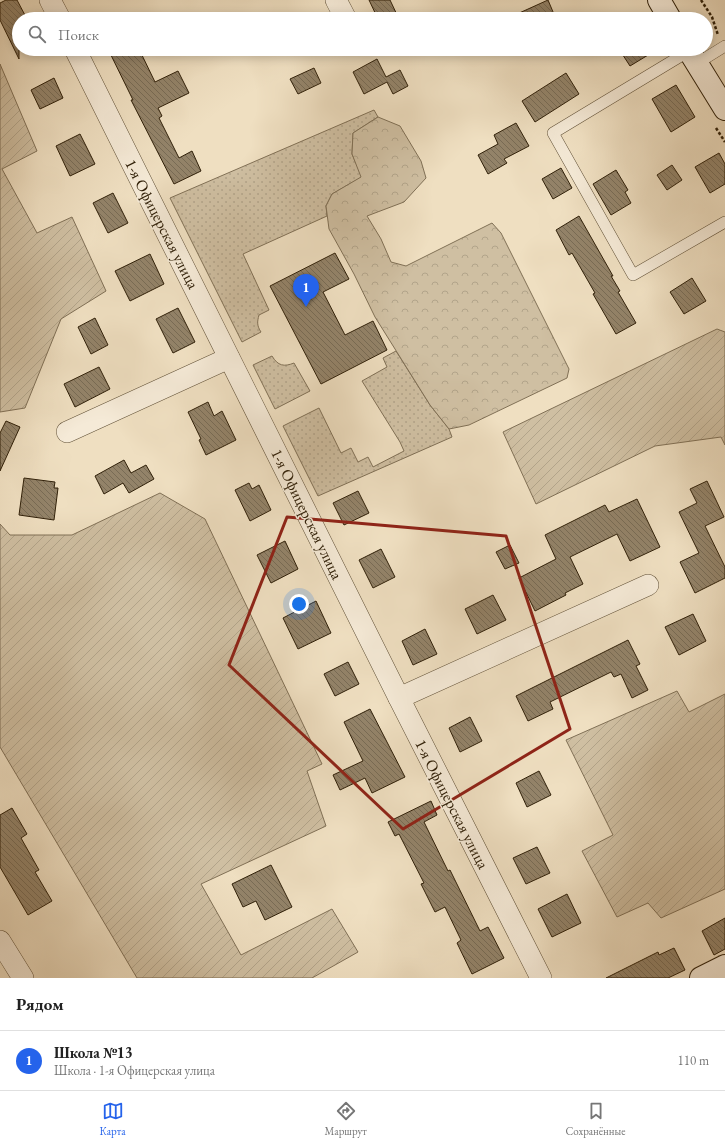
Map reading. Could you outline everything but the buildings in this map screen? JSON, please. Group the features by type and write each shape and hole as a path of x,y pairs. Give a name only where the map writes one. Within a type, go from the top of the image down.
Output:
{"main road":[{"path":"659,0 666,12"},
{"path":"692,56 725,109"},
{"path":"701,978 725,966"}],"street":[{"path":"50,0 56,12"},
{"path":"336,0 342,12"},
{"name":"1-я Офицерская улица","path":"78,56 399,698 541,978"},
{"path":"67,432 229,358"},
{"path":"399,698 648,585"},
{"path":"0,941 23,978"}],"lane":[{"path":"713,49 724,47"},
{"path":"688,56 553,133 633,276 725,222"}],"path":[{"path":"701,0 709,12"},
{"path":"713,20 724,47"}],"highlighted area":[{"path":"287,517 506,536 570,729 403,829 229,665"}],"green space":[{"path":"0,64 37,151 2,169 37,233 72,217 106,291 61,319 25,408 0,412"},
{"path":"374,110 378,117 353,133 352,154 362,177 332,194 326,206 327,216 243,254 269,310 259,315 258,324 261,332 242,342 170,198"},
{"path":"378,117 400,126 421,161 426,178 404,202 367,216 381,239 391,262 406,266 492,223 501,233 569,369 567,378 469,425 449,429 430,405 375,317 354,274 329,229 326,206 332,194 361,177 352,154 353,133"},
{"path":"717,329 725,332 725,445 721,437 655,446 536,504 503,432"},
{"path":"396,351 430,405 449,429 452,437 318,496 283,426 319,408 341,453 351,448 358,462 368,457 373,467 404,451 400,442 362,381 387,367 383,358"},
{"path":"272,356 279,364 282,365 294,363 310,391 275,409 253,365"},
{"path":"160,493 205,519 322,764 307,771 326,826 201,884 241,955 332,909 358,952 312,978 137,978 0,747 0,524 10,535 72,535"},
{"path":"677,691 689,712 725,694 725,889 661,918 648,903 617,917 582,851 613,835 566,740"}],"place":[{"name":"Школа №13","path":"306,307"}]}
